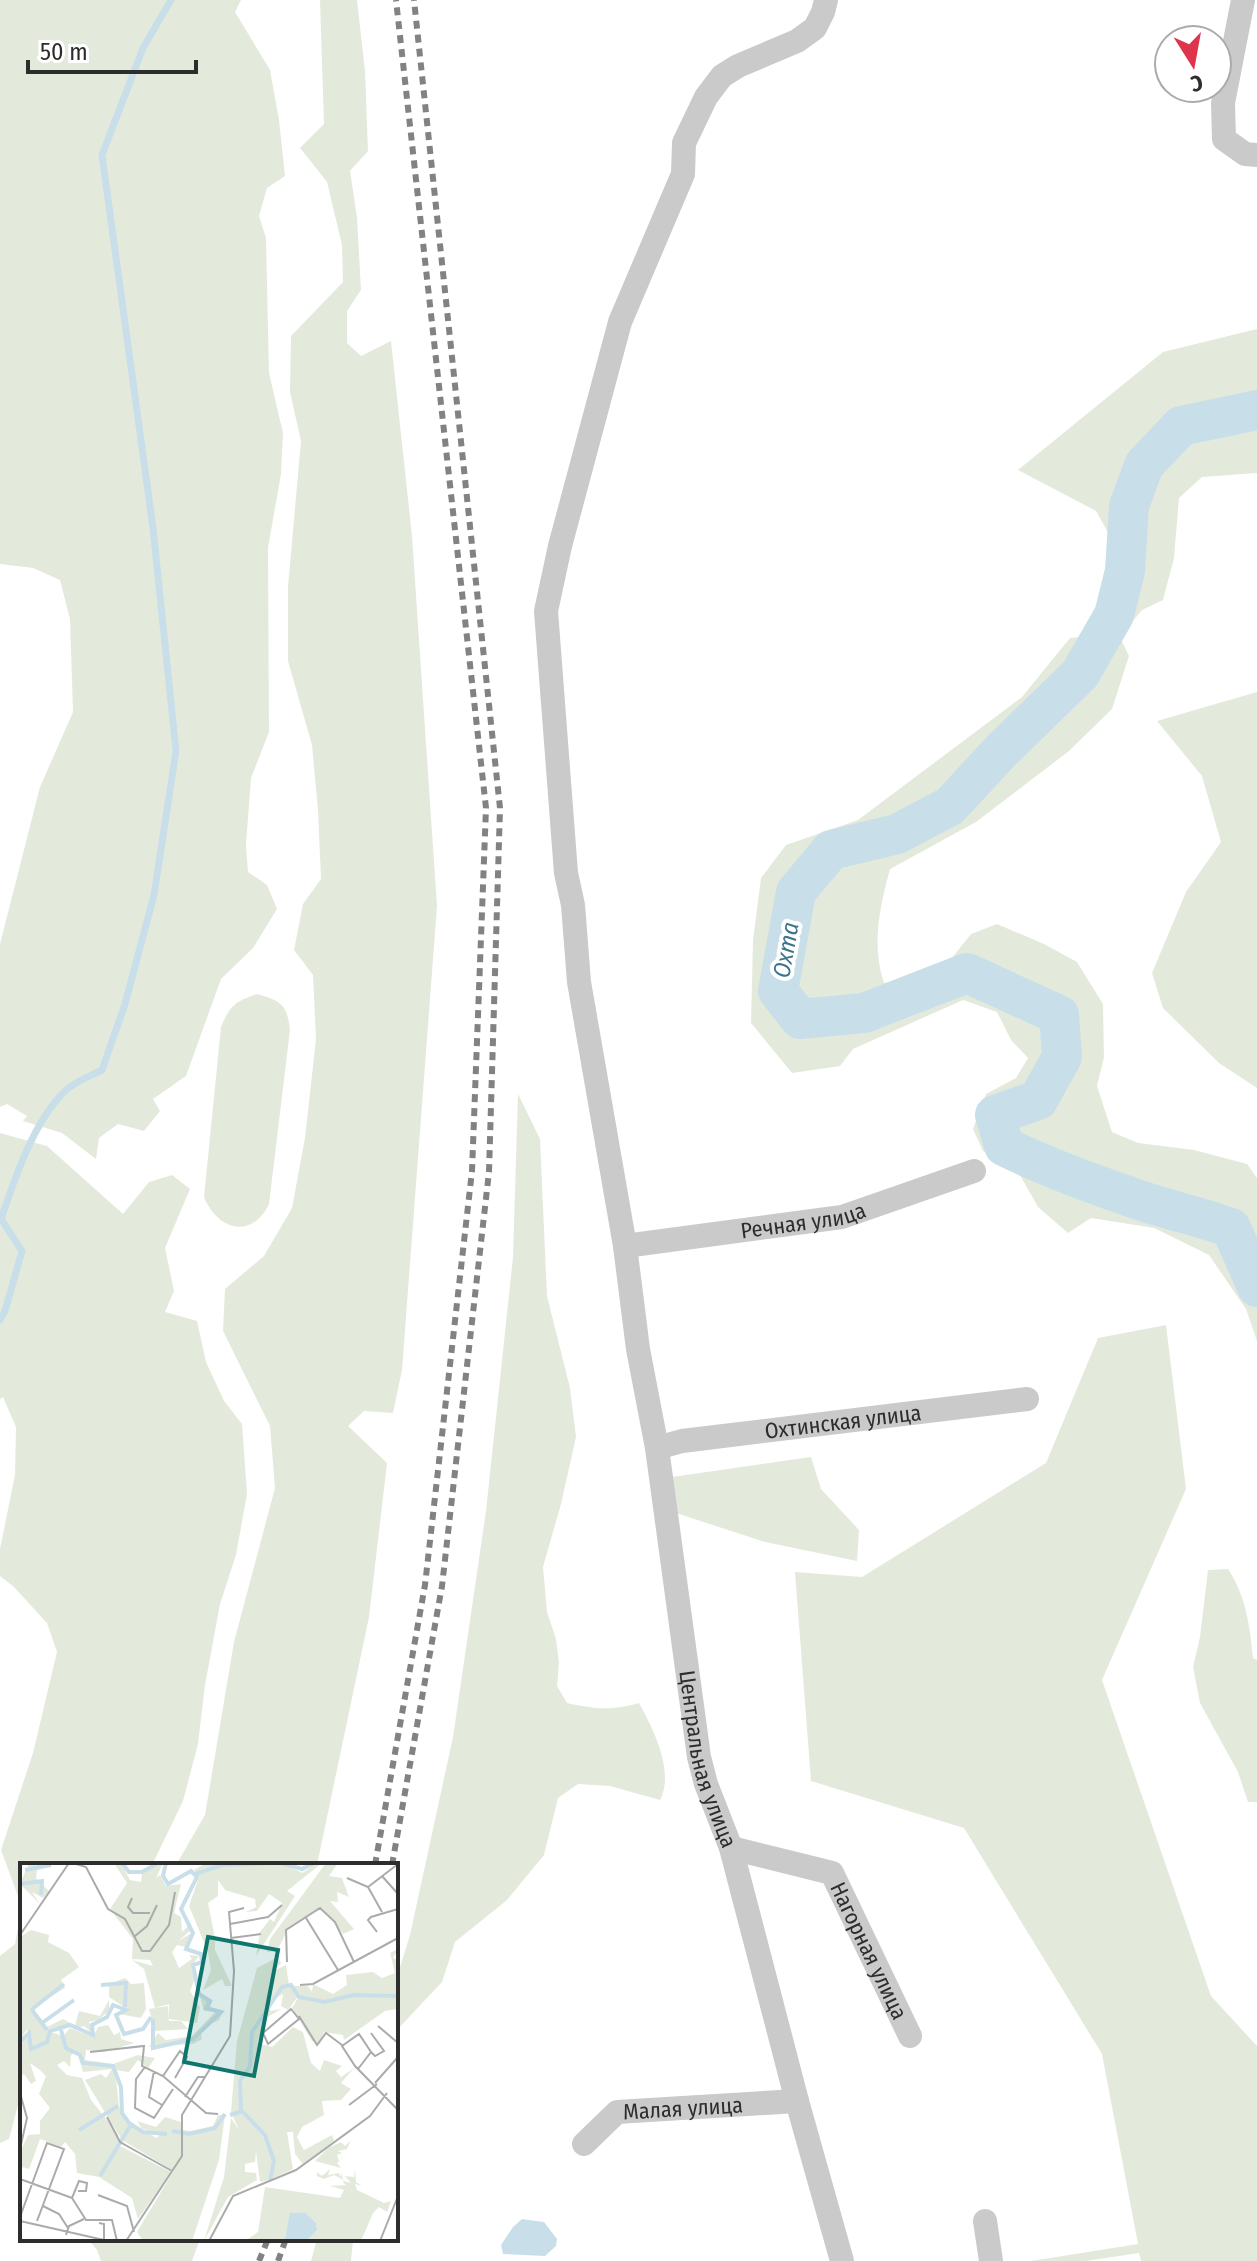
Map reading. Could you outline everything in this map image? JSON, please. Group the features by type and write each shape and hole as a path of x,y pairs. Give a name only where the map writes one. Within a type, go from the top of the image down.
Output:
{"street":[{"name":"Центральная улица","path":"826,0 815,28 797,41 722,76 690,127 684,143 683,174 620,322 560,546 546,611 566,873 573,905 579,982 657,1448 699,1757 731,1848 842,2261"},
{"path":"1243,0 1223,103 1224,139 1245,154 1257,155"},
{"name":"Речная улица","path":"625,1246 842,1217 974,1171"},
{"name":"Охтинская улица","path":"657,1448 682,1441 1027,1399"},
{"name":"Нагорная улица","path":"731,1848 832,1873 910,2036"},
{"name":"Малая улица","path":"584,2144 617,2112 797,2101"},
{"path":"985,2221 991,2261"}],"green space":[{"path":"0,0 241,0 235,12 270,70 285,176 267,188 259,216 266,238 269,373 283,433 281,474 268,548 269,732 251,778 246,845 248,872 267,885 277,909 253,948 221,979 186,1076 153,1099 160,1111 144,1131 118,1124 99,1138 96,1159 62,1133 23,1121 27,1116 7,1104 0,1107 0,944 40,787 73,712 70,619 60,580 33,568 0,564"},
{"path":"320,0 357,0 365,71 368,151 350,171 357,217 361,290 347,311 347,343 361,356 391,341 412,536 437,906 402,1370 393,1413 364,1411 348,1426 387,1463 369,1617 317,1863 177,1863 205,1815 234,1642 275,1488 270,1426 223,1331 225,1289 264,1256 292,1208 305,1138 316,1039 313,975 294,950 303,904 321,879 312,745 288,661 288,587 301,441 290,392 291,336 343,282 342,245 327,182 300,148 324,124"},
{"path":"1257,329 1257,473 1202,477 1179,498 1174,558 1163,600 1142,610 1120,637 1129,656 1112,709 1069,751 976,822 890,869 880,911 878,954 884,983 920,979 951,959 971,934 997,924 1077,962 1103,1004 1104,1057 1097,1086 1112,1132 1138,1143 1194,1150 1247,1164 1257,1178 1257,1341 1246,1309 1209,1255 1154,1228 1091,1218 1068,1233 1038,1207 1020,1175 983,1151 973,1129 986,1094 1016,1078 1028,1058 1011,1040 997,1012 963,1000 853,1049 840,1066 792,1073 751,1023 753,940 761,878 786,845 858,820 1022,697 1070,638 1103,635 1097,612 1111,538 1096,511 1018,470 1163,352"},
{"path":"1257,692 1257,1088 1219,1063 1163,1008 1152,973 1186,892 1221,842 1202,776 1157,721"},
{"path":"257,994 272,999 285,1009 290,1030 269,1204 254,1223 235,1226 217,1217 204,1197 221,1027 234,1005"},
{"path":"518,1094 540,1139 547,1296 570,1388 576,1437 543,1567 547,1612 556,1639 559,1663 557,1686 567,1703 586,1707 620,1707 639,1703 660,1750 664,1764 664,1789 660,1800 610,1786 578,1784 558,1798 544,1855 507,1900 455,1942 442,1982 398,2029 398,1974 410,1935 453,1737 486,1511 513,1257"},
{"path":"0,1133 47,1146 123,1214 149,1182 172,1175 190,1189 165,1248 174,1291 165,1312 197,1321 206,1362 224,1401 242,1424 247,1494 236,1555 220,1604 198,1744 183,1801 153,1863 20,1863 20,1902 1,1850 33,1753 57,1652 47,1623 0,1576 0,1549 15,1475 16,1427 3,1397 0,1399"},
{"path":"1166,1325 1186,1489 1102,1680 1211,1996 1257,2046 1257,2261 1141,2261 1139,2253 1086,2261 1031,2261 1138,2244 1102,2054 964,1828 811,1781 795,1572 862,1577 1046,1463 1098,1338"},
{"path":"811,1457 821,1489 859,1530 857,1561 765,1542 676,1513 672,1477"},
{"path":"1228,1569 1243,1601 1253,1658 1257,1660 1257,1802 1248,1802 1238,1772 1200,1703 1193,1667 1208,1570"},
{"path":"20,1918 20,2098 9,2139 0,2143 0,1956 15,1944"},
{"path":"90,2241 199,2241 192,2261 101,2261"},
{"path":"316,2241 353,2241 351,2261 311,2261"}],"water":[{"path":"522,2219 544,2222 557,2239 556,2246 545,2256 503,2254 501,2245"}],"waterway":[{"path":"0,1320 22,1251 1,1219 26,1152 43,1119 68,1088 102,1070 125,1004 154,895 176,751 153,528 102,155 143,48 171,0"},
{"name":"Охта","path":"1257,410 1181,426 1144,465 1129,506 1125,571 1114,615 1080,674 950,806 897,834 831,850 796,892 778,991 800,1019 864,1013 967,973 1059,1015 1062,1057 1038,1100 995,1115 1004,1146 1107,1189 1231,1228 1257,1287"}],"railway":[{"path":"375,1863 425,1585 472,1171 486,808 396,0"},
{"path":"392,1863 442,1586 489,1172 500,808 414,0"},
{"path":"259,2261 267,2241"},
{"path":"278,2261 285,2241"}]}
